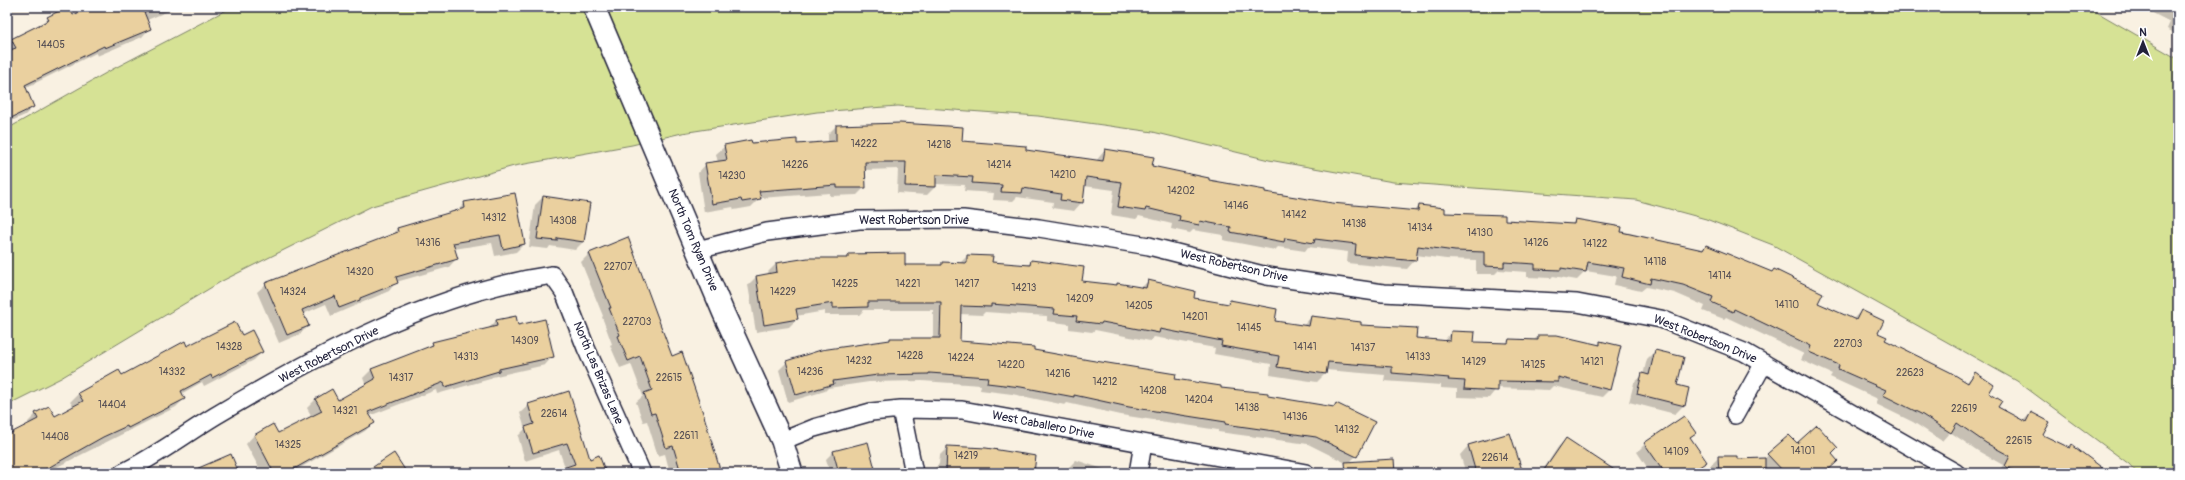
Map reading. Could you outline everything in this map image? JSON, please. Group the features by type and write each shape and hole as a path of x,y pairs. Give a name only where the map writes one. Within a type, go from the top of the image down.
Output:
{"street":[{"name":"North Tom Ryan Drive","path":"594,7 782,441 792,473"},
{"name":"West Robertson Drive","path":"698,250 767,232 859,220 970,220 1039,228 1149,246 1267,276 1383,293 1577,303 1661,319 1744,352 1956,473"},
{"name":"West Robertson Drive","path":"133,471 215,416 316,359 418,311 524,279 552,275"},
{"name":"North Las Brizas Lane","path":"552,275 564,292 586,348 642,473"},
{"name":"West Robertson Drive","path":"1735,415 1764,363"},
{"name":"West Caballero Drive","path":"782,441 814,428 871,412 901,409 962,410 1306,473"},
{"path":"901,409 914,473"},
{"path":"1138,473 1143,444"}],"green space":[{"path":"232,7 2088,7 2178,59 2178,473 2137,473 2129,464 2017,381 1773,245 1706,219 1636,200 1393,182 1269,160 1153,132 1038,116 898,106 817,112 682,133 632,145 514,166 372,206 222,281 61,378 7,405 7,129 113,69"}],"building":[{"path":"69,7 73,15 92,7 142,7 151,29 105,48 104,46 25,85 34,107 11,118 7,108 7,51 16,48 11,39 49,20 47,17"},
{"path":"900,123 963,127 962,141 1026,146 1026,150 1103,161 1105,149 1154,157 1152,166 1209,178 1209,180 1265,190 1265,192 1332,203 1418,211 1419,205 1445,208 1445,213 1505,215 1505,220 1574,224 1575,219 1622,227 1621,232 1703,250 1706,245 1772,272 1774,269 1823,293 1818,303 1856,320 1861,310 1884,321 1878,333 1887,337 1885,340 1950,372 1968,383 1975,372 1994,385 1989,393 2002,401 1998,407 2026,422 2031,412 2050,422 2043,435 2070,448 2072,445 2109,473 2018,473 2005,466 2010,456 1986,443 1957,423 1951,433 1921,414 1883,395 1886,390 1838,369 1839,365 1809,352 1811,346 1734,309 1733,312 1711,302 1713,297 1683,285 1651,278 1650,284 1622,277 1624,268 1588,262 1586,272 1561,268 1561,270 1535,269 1535,264 1504,262 1504,267 1484,266 1484,252 1455,251 1418,246 1416,261 1355,255 1356,244 1315,239 1314,243 1285,238 1284,242 1230,232 1231,227 1200,221 1199,225 1179,221 1180,216 1146,208 1145,211 1118,207 1122,182 1086,177 1083,203 1060,200 1061,194 1023,188 1022,193 1001,192 1002,185 972,183 973,177 936,175 936,187 905,186 906,162 865,162 866,188 837,188 837,185 759,191 761,199 742,202 741,199 712,204 705,163 727,160 724,145 751,140 752,143 797,139 797,144 836,141 836,125"},
{"path":"515,193 525,244 503,249 500,235 453,243 458,259 396,277 398,283 339,308 335,296 302,310 309,326 287,335 265,283 398,232 397,228 465,208 464,202"},
{"path":"543,196 590,203 584,242 557,238 557,241 537,239"},
{"path":"628,237 672,356 682,352 704,416 721,473 681,473 673,446 666,448 655,413 651,414 644,393 652,390 640,356 628,361 618,336 620,335 609,308 611,308 589,253"},
{"path":"905,253 905,265 942,265 942,262 967,263 967,255 993,256 992,262 1030,265 1031,260 1084,267 1082,281 1117,285 1117,283 1146,288 1148,280 1195,291 1194,298 1229,304 1230,300 1277,309 1275,321 1309,326 1311,316 1361,322 1361,325 1417,328 1416,338 1450,341 1451,331 1475,332 1474,342 1508,343 1509,339 1538,340 1538,335 1557,335 1600,345 1600,341 1621,346 1610,390 1558,377 1558,382 1498,381 1498,391 1464,389 1465,381 1448,380 1449,378 1392,373 1392,367 1328,362 1326,374 1277,367 1279,356 1221,346 1222,341 1160,329 1159,333 1102,322 1101,324 1076,321 1077,316 1054,314 1055,309 991,304 991,307 961,306 960,341 1034,347 1034,350 1176,374 1175,379 1221,386 1221,388 1268,393 1268,396 1334,407 1336,403 1375,422 1357,457 1316,437 1225,424 1226,422 1129,407 1074,395 1074,397 1021,387 987,383 988,377 929,373 878,375 833,381 834,384 796,395 786,361 821,350 890,340 890,338 940,338 941,302 868,302 868,307 833,308 833,303 796,309 798,319 764,325 756,276 777,272 776,263 808,258 848,258 848,254"},
{"path":"516,316 518,325 545,319 554,357 499,369 499,371 445,387 444,382 368,412 375,423 287,473 274,473 254,435 273,424 278,433 322,411 315,399 332,389 338,400 375,379 371,369 433,345 432,342 497,326 496,320"},
{"path":"235,322 242,335 252,330 263,352 212,378 211,375 181,391 185,399 128,428 127,426 103,437 39,473 7,473 7,435 38,419 35,413 49,406 55,416 83,401 78,393 119,370 122,375 185,341 187,346"},
{"path":"1655,350 1684,357 1677,385 1689,388 1685,406 1637,394 1642,373 1649,375"},
{"path":"569,391 590,459 599,455 606,473 555,473 554,471 575,464 567,443 533,453 525,427 534,424 528,404"},
{"path":"1684,416 1696,433 1690,437 1707,462 1690,473 1665,473 1644,443"},
{"path":"1817,425 1838,448 1832,454 1838,461 1825,473 1785,473 1767,454 1789,435 1797,443"},
{"path":"1510,433 1523,473 1476,473 1468,445"},
{"path":"1566,438 1619,473 1542,473"},
{"path":"868,442 876,473 839,473 833,451"},
{"path":"947,446 986,448 1036,456 1034,473 946,473"},
{"path":"394,453 407,473 364,473"},
{"path":"231,454 239,473 187,473"},
{"path":"1718,456 1737,456 1737,459 1765,458 1765,473 1719,473"},
{"path":"1394,459 1395,473 1346,473 1345,462"}]}
